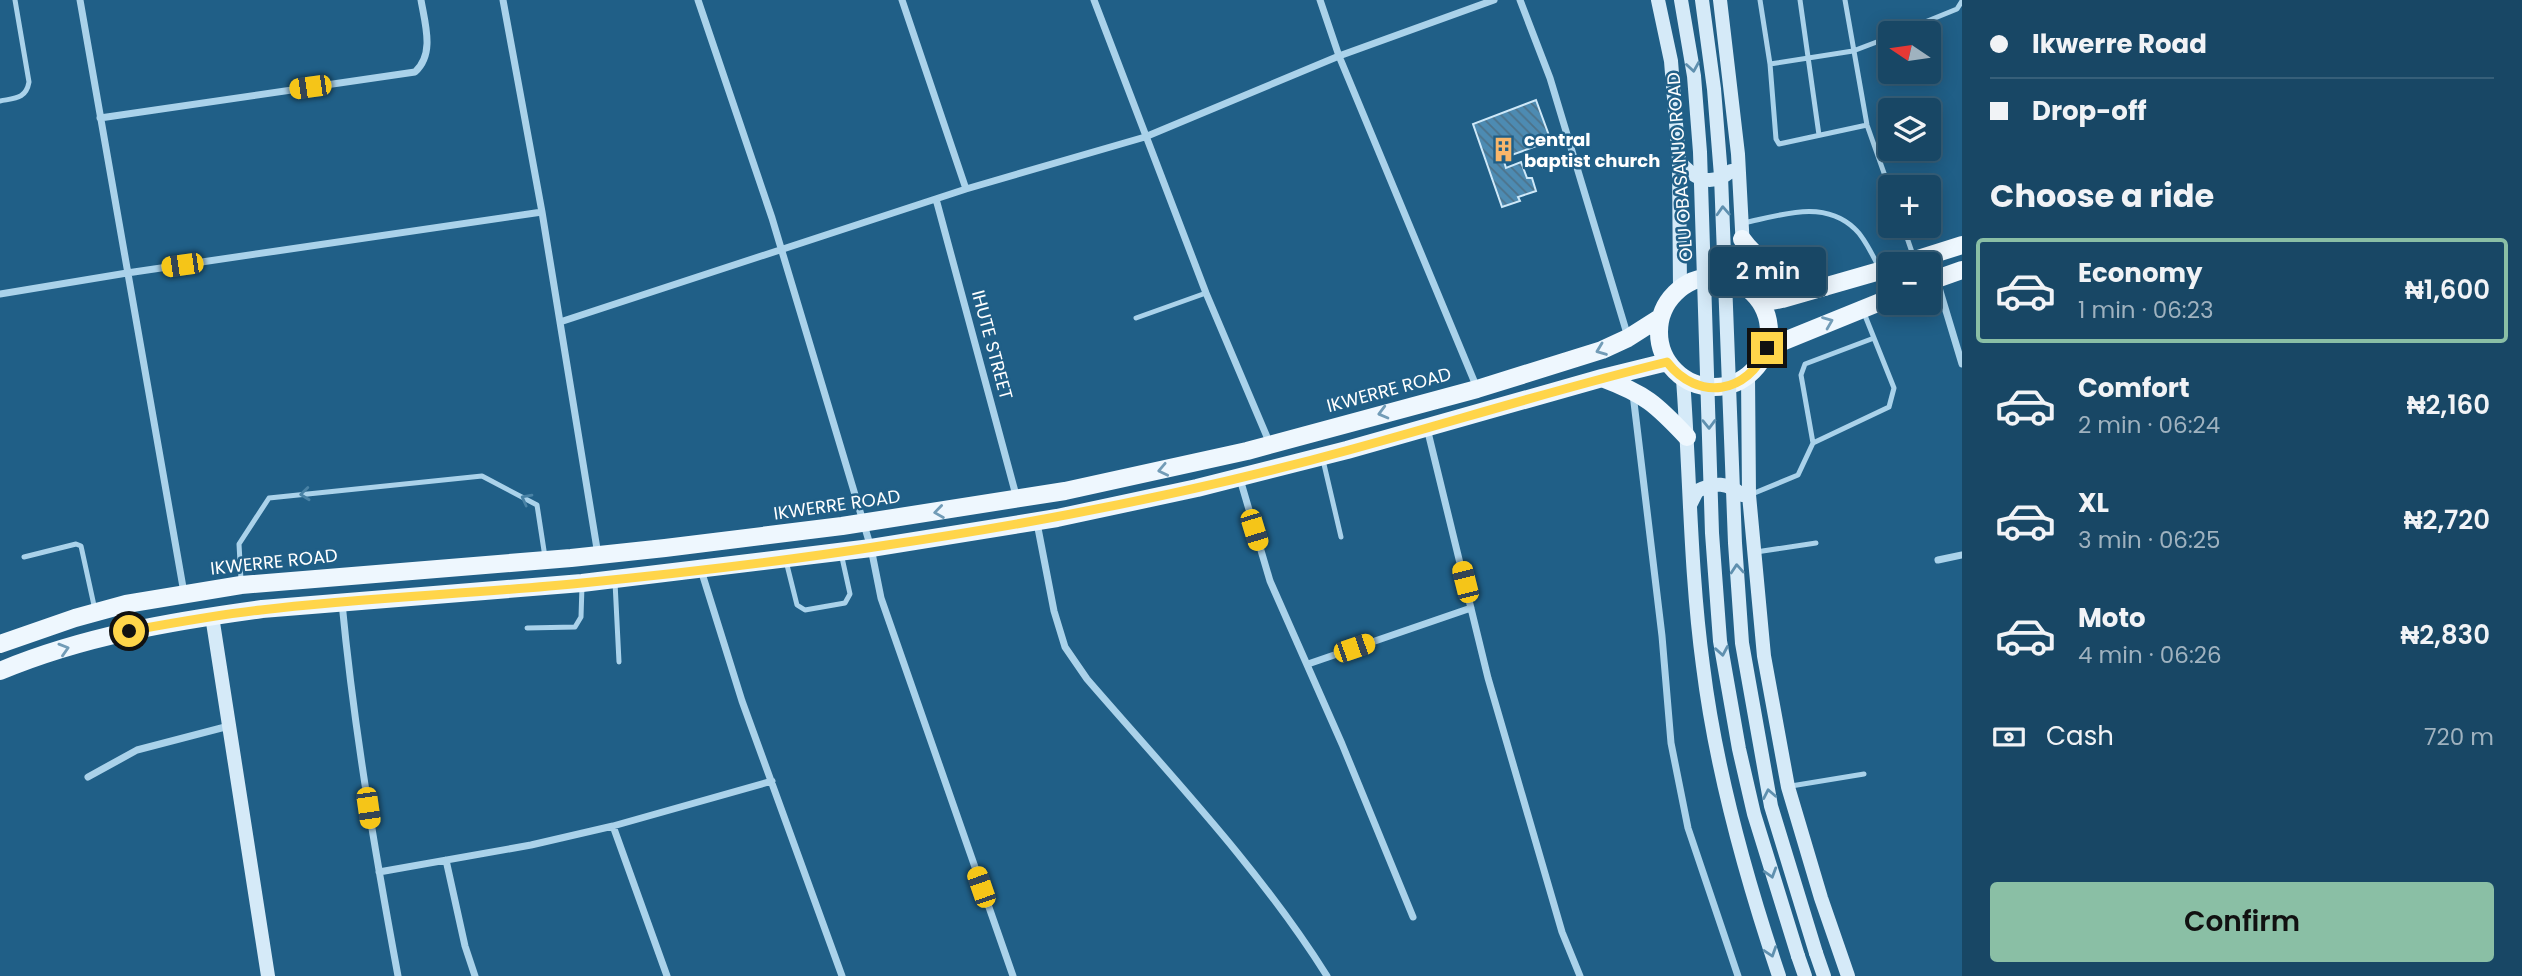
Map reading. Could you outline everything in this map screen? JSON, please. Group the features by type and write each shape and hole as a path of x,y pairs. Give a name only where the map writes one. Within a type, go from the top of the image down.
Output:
{"main road":[{"path":"1742,231 1752,252 1771,267 1825,287"},
{"path":"1940,252 1962,245"},
{"path":"1941,277 1962,270"},
{"path":"1761,303 1878,271"},
{"path":"1712,277 1735,281 1745,286 1761,303 1769,324 1767,348 1756,368 1738,382 1716,388 1693,384 1683,379 1667,362 1659,340 1661,317 1672,297 1690,282 1712,277"},
{"path":"1767,348 1878,303"},
{"name":"IKWERRE ROAD","path":"0,644 127,604 241,585 598,555 863,523 1066,491 1270,444 1477,388 1602,350 1628,338 1661,317"},
{"path":"0,671 129,631 212,616 342,602 582,583 871,548 1037,521 1322,457 1667,362"},
{"path":"1602,378 1632,389 1654,402 1687,437"}],"street":[{"path":"80,0 184,594"},
{"path":"100,118 415,72 422,66 428,47 421,0"},
{"path":"503,0 561,321 598,555"},
{"path":"698,0 782,250 871,548 881,598 1013,976"},
{"path":"902,0 966,189"},
{"path":"1094,0 1206,293 1270,444"},
{"path":"1320,0 1339,56 1477,388"},
{"path":"561,321 966,189 1145,137 1339,56 1494,0"},
{"path":"1520,0 1550,78 1628,338"},
{"path":"1658,0 1671,61 1679,160 1680,289"},
{"name":"OLU OBASANJO ROAD","path":"1681,0 1694,76 1699,140 1712,533 1720,641 1739,749 1754,814 1805,976"},
{"path":"1702,0 1714,89 1742,643 1771,806 1824,976"},
{"path":"1720,0 1738,154 1745,286"},
{"path":"1679,160 1691,175 1717,180 1730,173 1738,154"},
{"name":"IHUTE STREET","path":"936,199 1017,499"},
{"path":"0,294 542,212"},
{"path":"1941,303 1962,364"},
{"path":"1748,376 1752,553 1764,656 1788,787 1821,898 1848,976"},
{"path":"1683,379 1693,568 1703,667 1730,814 1779,976"},
{"path":"1632,389 1662,636 1671,743 1688,828 1738,976"},
{"path":"1427,427 1488,678 1562,932 1580,976"},
{"path":"1239,477 1270,581 1308,664 1413,918"},
{"path":"1690,505 1698,491 1719,483 1749,500"},
{"path":"1037,521 1054,611 1065,647 1087,679 1264,885 1303,937 1327,976"},
{"path":"1938,560 1962,555"},
{"path":"700,569 743,701 842,976"},
{"path":"342,602 350,690 398,976"},
{"path":"1308,664 1471,608"},
{"path":"212,616 268,976"},
{"path":"88,777 137,750 229,726"},
{"path":"379,872 531,845 613,826 772,781"},
{"path":"613,826 667,976"},
{"path":"446,860 475,976"}],"lane":[{"path":"0,101 21,97 27,91 29,82 15,0"},
{"path":"1760,0 1770,64 1776,139 1779,144 1867,125"},
{"path":"1800,0 1819,135"},
{"path":"1844,0 1867,125 1885,175"},
{"path":"1928,21 1957,9 1962,1"},
{"path":"1770,64 1853,51 1878,42"},
{"path":"1742,231 1804,211 1837,215 1857,230 1878,259"},
{"path":"1136,318 1206,293"},
{"path":"1813,443 1889,407 1894,388 1862,309"},
{"path":"1749,500 1798,475 1813,443 1801,375 1805,364 1874,338"},
{"path":"1322,457 1341,537"},
{"path":"241,585 239,544 269,498 482,476 537,505 545,560"},
{"path":"1752,553 1816,542"},
{"path":"24,557 76,544 81,546 95,613"},
{"path":"785,558 797,605 805,610 849,600 841,551"},
{"path":"615,579 619,662"},
{"path":"527,628 575,626 581,617 582,583"},
{"path":"1788,787 1864,774"}],"building":[{"name":"central baptist church","path":"1536,100 1551,141 1503,158 1506,168 1521,162 1527,178 1532,178 1536,191 1518,197 1520,201 1502,207 1473,124"}],"place":[{"name":"central baptist church","path":"1504,150"}],"route":[{"path":"129,631 262,610 582,583 679,572 884,546 1057,518 1197,488 1347,450 1667,362 1683,379 1693,384 1716,388 1727,386 1748,376 1763,358 1767,348"}]}
